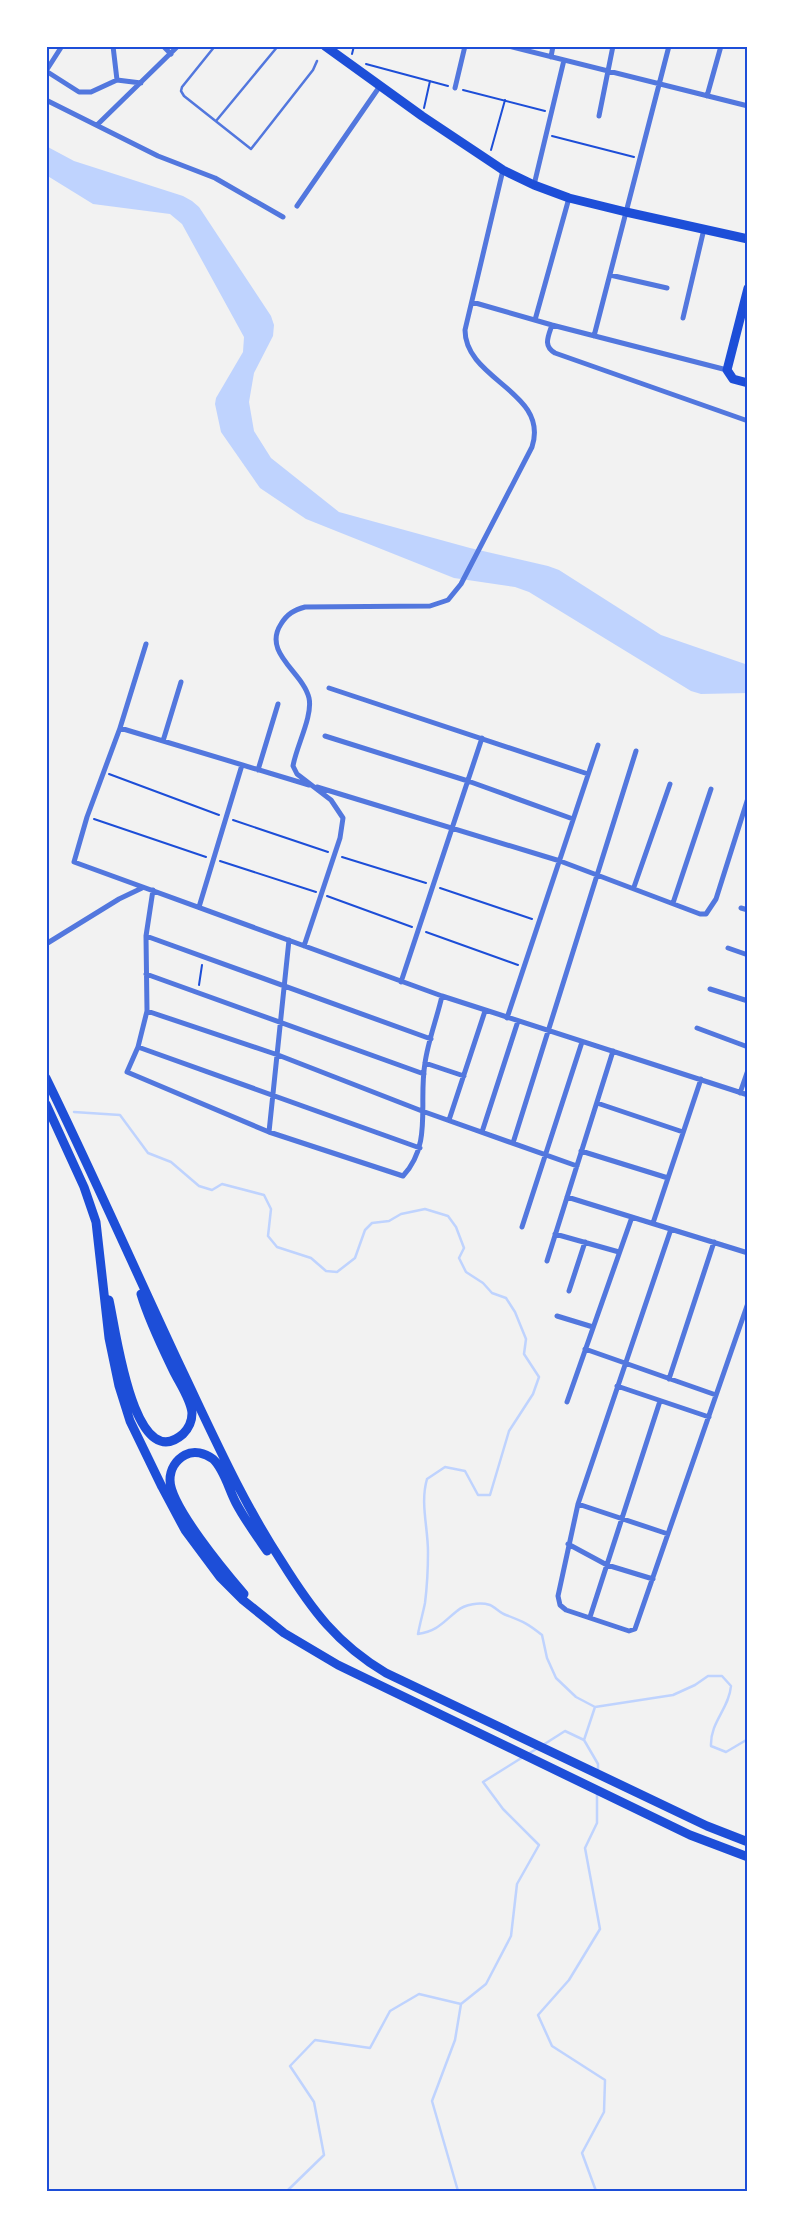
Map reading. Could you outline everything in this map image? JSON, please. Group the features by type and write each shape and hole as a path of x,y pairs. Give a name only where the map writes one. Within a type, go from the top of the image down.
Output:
{"main road":[{"path":"325,46 422,116 503,170 534,186 569,198 748,239"},
{"path":"748,288 727,372 733,379 748,383"},
{"path":"46,1078 106,1202 133,1266 247,1507 309,1604"},
{"path":"46,1104 96,1222 109,1338 119,1386 130,1421 185,1530 210,1565 243,1600 284,1633 332,1661 690,1835 748,1857"},
{"path":"102,1270 125,1376 135,1410 147,1433 159,1441 166,1441 182,1435 188,1428 192,1412 150,1318 133,1266"},
{"path":"284,1633 263,1616 222,1569 175,1495 170,1481 175,1464 188,1453 197,1452 213,1459 245,1518 309,1604 341,1641 369,1663 386,1673 707,1826 748,1842"}],"street":[{"path":"62,46 46,71 79,92 91,92 117,80 141,82"},
{"path":"113,46 117,80"},
{"path":"163,46 170,54"},
{"path":"97,126 178,46"},
{"path":"455,88 465,46"},
{"path":"508,46 748,106"},
{"path":"551,57 553,46"},
{"path":"599,116 614,46"},
{"path":"594,336 668,46"},
{"path":"707,96 721,46"},
{"path":"534,186 564,60"},
{"path":"297,206 380,86"},
{"path":"46,100 158,156 215,178 283,217"},
{"path":"304,946 343,828 343,818 339,809 331,800 297,774 293,766 309,710 309,699 304,685 280,654 275,643 276,631 285,618 294,610 305,607 439,604 448,600 461,584 532,447 536,429 533,418 526,406 471,353 465,340 465,330 503,170"},
{"path":"535,320 569,198"},
{"path":"683,318 704,229"},
{"path":"610,275 667,288"},
{"path":"472,302 727,372"},
{"path":"552,325 547,343 549,350 555,353 748,420"},
{"path":"146,644 120,728 103,772 74,862 401,982 485,1011 748,1095"},
{"path":"163,741 181,682"},
{"path":"329,688 588,774"},
{"path":"258,770 278,704"},
{"path":"120,728 560,861 634,887 700,914 706,914 716,899 748,798"},
{"path":"325,736 468,781 574,818"},
{"path":"401,982 482,738"},
{"path":"507,1018 598,745"},
{"path":"513,1143 636,751"},
{"path":"198,907 242,765"},
{"path":"634,887 670,784"},
{"path":"673,903 710,789"},
{"path":"46,944 119,899 142,888"},
{"path":"153,890 146,936 147,1011 138,1047 127,1072 270,1132 402,1176 413,1165 420,1148 425,1063 442,996"},
{"path":"741,908 748,910"},
{"path":"146,936 431,1039"},
{"path":"270,1132 289,940"},
{"path":"728,948 748,955"},
{"path":"146,974 424,1074"},
{"path":"710,989 748,1001"},
{"path":"147,1011 278,1055 576,1166"},
{"path":"449,1120 485,1011"},
{"path":"482,1132 518,1021"},
{"path":"697,1028 748,1046"},
{"path":"522,1227 582,1042"},
{"path":"138,1047 420,1148"},
{"path":"547,1260 613,1051"},
{"path":"425,1063 464,1076"},
{"path":"740,1093 748,1070"},
{"path":"653,1223 700,1080"},
{"path":"597,1104 683,1132"},
{"path":"581,1151 668,1178"},
{"path":"567,1197 748,1253"},
{"path":"567,1402 632,1217"},
{"path":"671,1229 578,1504 558,1596 560,1605 566,1610 628,1631 635,1629 748,1303"},
{"path":"555,1234 619,1252"},
{"path":"568,1291 585,1242"},
{"path":"669,1379 714,1242"},
{"path":"557,1316 593,1327"},
{"path":"585,1350 716,1395"},
{"path":"617,1386 709,1417"},
{"path":"590,1617 660,1400"},
{"path":"578,1504 668,1534"},
{"path":"568,1544 607,1565 653,1579"}],"lane":[{"path":"215,46 182,87 181,91 184,96 250,149 313,70 317,60"},
{"path":"216,121 278,46"}],"path":[{"path":"359,63 552,112"},
{"path":"422,116 430,80"},
{"path":"488,160 505,100"},
{"path":"547,135 640,158"},
{"path":"103,772 226,818 539,922"},
{"path":"88,817 321,894"},
{"path":"198,992 204,957"}],"water":[{"path":"46,146 74,161 183,196 199,207 271,316 274,325 273,336 254,373 249,402 254,431 271,458 339,512 559,570 661,635 748,665 748,693 701,694 691,691 529,592 515,587 454,578 306,519 260,488 221,432 215,404 216,398 243,352 244,337 182,224 170,214 93,204 46,175"}],"waterway":[{"path":"74,1112 120,1115 148,1153 171,1162 199,1186 212,1190 222,1184 264,1195 271,1209 268,1236 277,1247 311,1258 326,1271 337,1272 355,1258 365,1230 372,1223 389,1221 401,1214 425,1209 448,1216 456,1227 464,1248 459,1258 466,1272 483,1283 492,1293 506,1298 515,1312 526,1339 524,1354 539,1377 533,1394 509,1431 490,1495 478,1495 465,1471 445,1467 427,1479 424,1497 428,1543 427,1578 425,1603 418,1634 431,1631 468,1605 490,1605 504,1614 525,1623 542,1635 547,1658 556,1678 576,1697 595,1707 673,1695 695,1685 708,1676 722,1676 731,1686 730,1694 713,1730 711,1746 726,1752 748,1739"},
{"path":"595,1707 584,1740 598,1764 598,1771"},
{"path":"543,1745 565,1731 584,1740"},
{"path":"528,1754 538,1748"},
{"path":"287,2191 324,2155 314,2102 290,2066 315,2040 370,2048 390,2011 419,1994 461,2004 486,1984 511,1936 517,1884 539,1845 503,1809 483,1782 523,1757"},
{"path":"596,2191 582,2153 604,2112 605,2080 552,2046 538,2015 569,1980 600,1929 585,1848 597,1823 597,1792"},
{"path":"458,2191 432,2101 455,2040 461,2004"}]}
